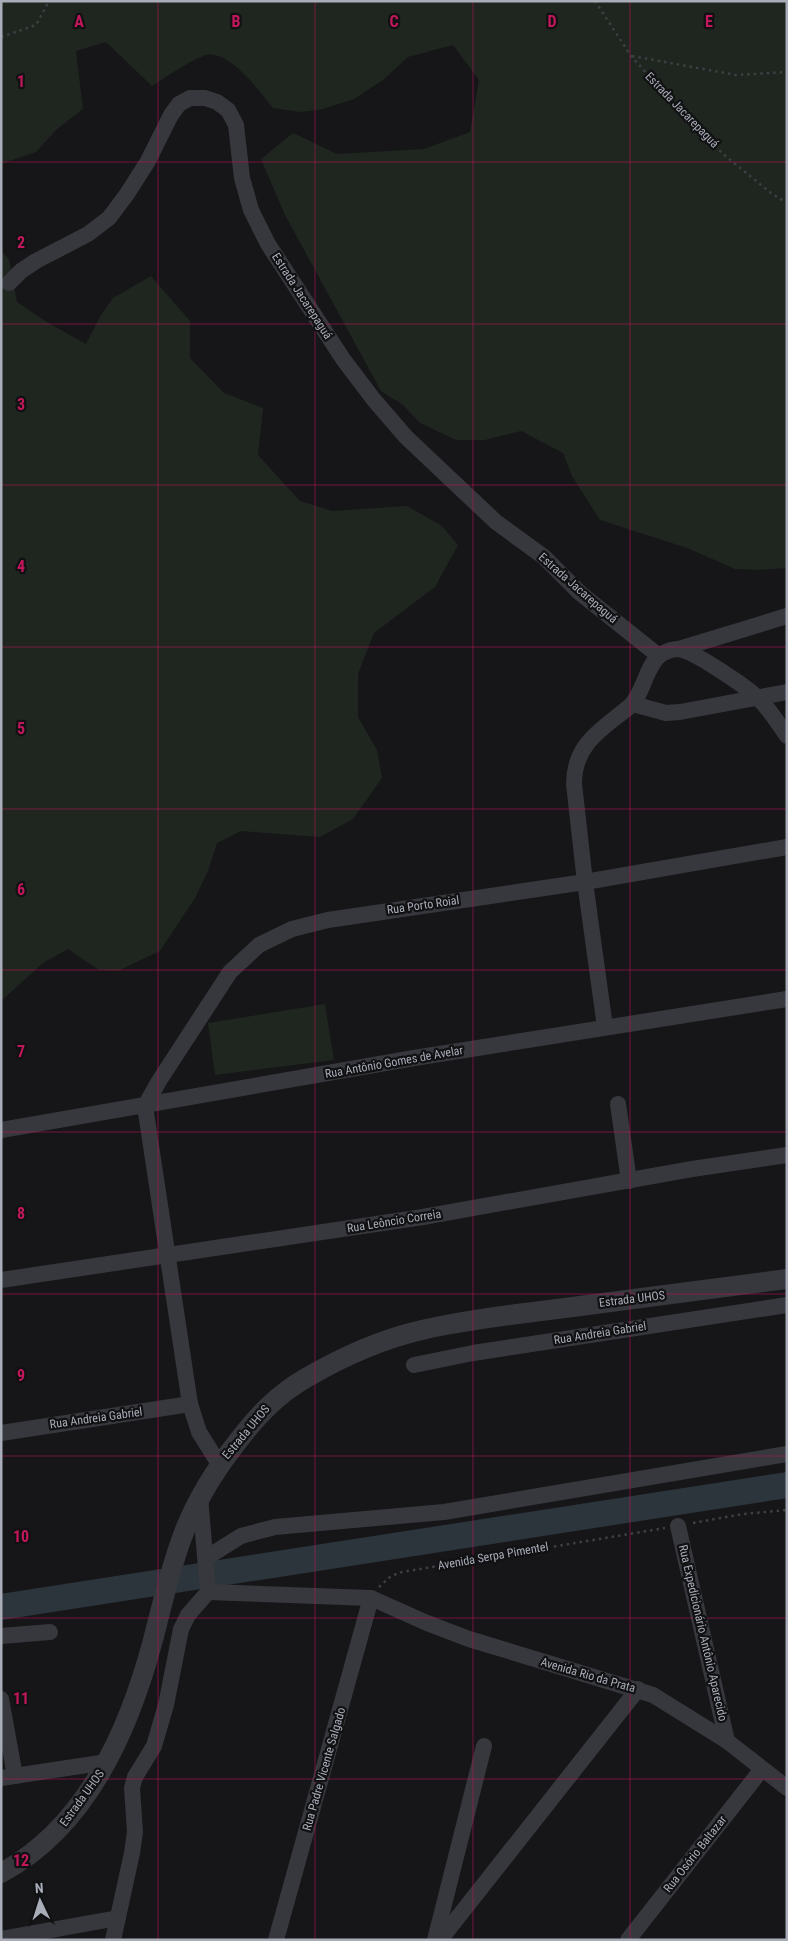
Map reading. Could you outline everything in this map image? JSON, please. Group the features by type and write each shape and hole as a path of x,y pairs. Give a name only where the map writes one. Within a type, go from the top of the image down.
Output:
{"street":[{"name":"Estrada Jacarepaguá","path":"10,283 21,271 36,261 88,234 109,218 148,162 171,115 179,104 190,98 205,98 217,102 228,110 236,125 244,184 252,210 268,244 343,359 374,400 406,437 496,522 544,557 580,592 659,656"},
{"path":"605,1028 574,784 574,770 578,757 587,743 632,704 659,656 668,651 787,616"},
{"path":"679,649 692,654 734,680 758,698 774,716 787,736"},
{"path":"632,704 666,713 680,712 787,692"},
{"name":"Rua Porto Roial","path":"145,1106 159,1081 230,972 260,945 292,930 328,920 585,882 787,847"},
{"name":"Rua Antônio Gomes de Avelar","path":"1,1130 414,1058 787,999"},
{"path":"618,1104 629,1181"},
{"path":"145,1106 190,1404 199,1432 219,1464"},
{"name":"Rua Leôncio Correia","path":"1,1280 423,1217 692,1169 787,1155"},
{"name":"Estrada UHOS","path":"1,1873 20,1863 56,1833 83,1800 107,1762 132,1708 176,1555 200,1496 219,1464 268,1404 304,1379 355,1352 421,1330 503,1316 787,1279"},
{"name":"Rua Andreia Gabriel","path":"414,1365 473,1353 787,1305"},
{"name":"Rua Andreia Gabriel","path":"1,1433 190,1404"},
{"path":"206,1560 241,1536 275,1527 444,1512 787,1454"},
{"path":"113,1940 135,1832 132,1793 134,1776 154,1746 166,1705 177,1644 188,1615 208,1589 200,1496"},
{"name":"Rua Expedicionário Antônio Aparecido","path":"678,1526 727,1740"},
{"path":"208,1589 371,1598"},
{"name":"Avenida Rio da Prata","path":"371,1598 469,1639 654,1695 727,1740 787,1788"},
{"name":"Rua Padre Vicente Salgado","path":"276,1940 371,1598"},
{"path":"1,1636 50,1632"},
{"path":"152,1642 177,1644"},
{"path":"440,1940 638,1689"},
{"path":"1,1699 8,1777 107,1762"},
{"path":"435,1940 484,1746"},
{"name":"Rua Osório Baltazar","path":"628,1940 762,1769"},
{"path":"1,1939 118,1918"}],"path":[{"path":"1,37 36,25 49,1"},
{"name":"Estrada Jacarepaguá","path":"595,1 631,56 689,120 723,154 771,193 787,203"},
{"path":"631,56 736,75 787,72"},
{"name":"Avenida Serpa Pimentel","path":"371,1598 386,1580 402,1572 743,1514 787,1510"}],"shaded area":[{"path":"1,1 787,1 787,568 735,569 687,548 600,520 572,476 563,453 521,431 485,440 456,440 420,423 403,405 381,391 285,215 261,159 293,133 337,154 424,149 470,132 479,80 453,45 408,57 383,80 354,99 323,109 300,112 273,108 243,73 225,59 215,55 206,55 193,60 152,86 106,42 76,51 83,109 56,130 36,152 1,164"},
{"path":"1,251 9,259 17,302 45,321 86,344 101,315 113,298 151,276 190,321 190,358 224,393 263,408 258,455 300,501 332,511 407,506 442,526 458,545 435,587 374,633 358,674 358,717 377,750 382,778 353,819 320,837 241,831 217,843 208,871 195,898 160,951 118,971 99,970 68,949 43,963 1,1001"},
{"path":"325,1004 334,1060 215,1075 208,1023"}],"waterway":[{"path":"1,1607 787,1485"}]}
